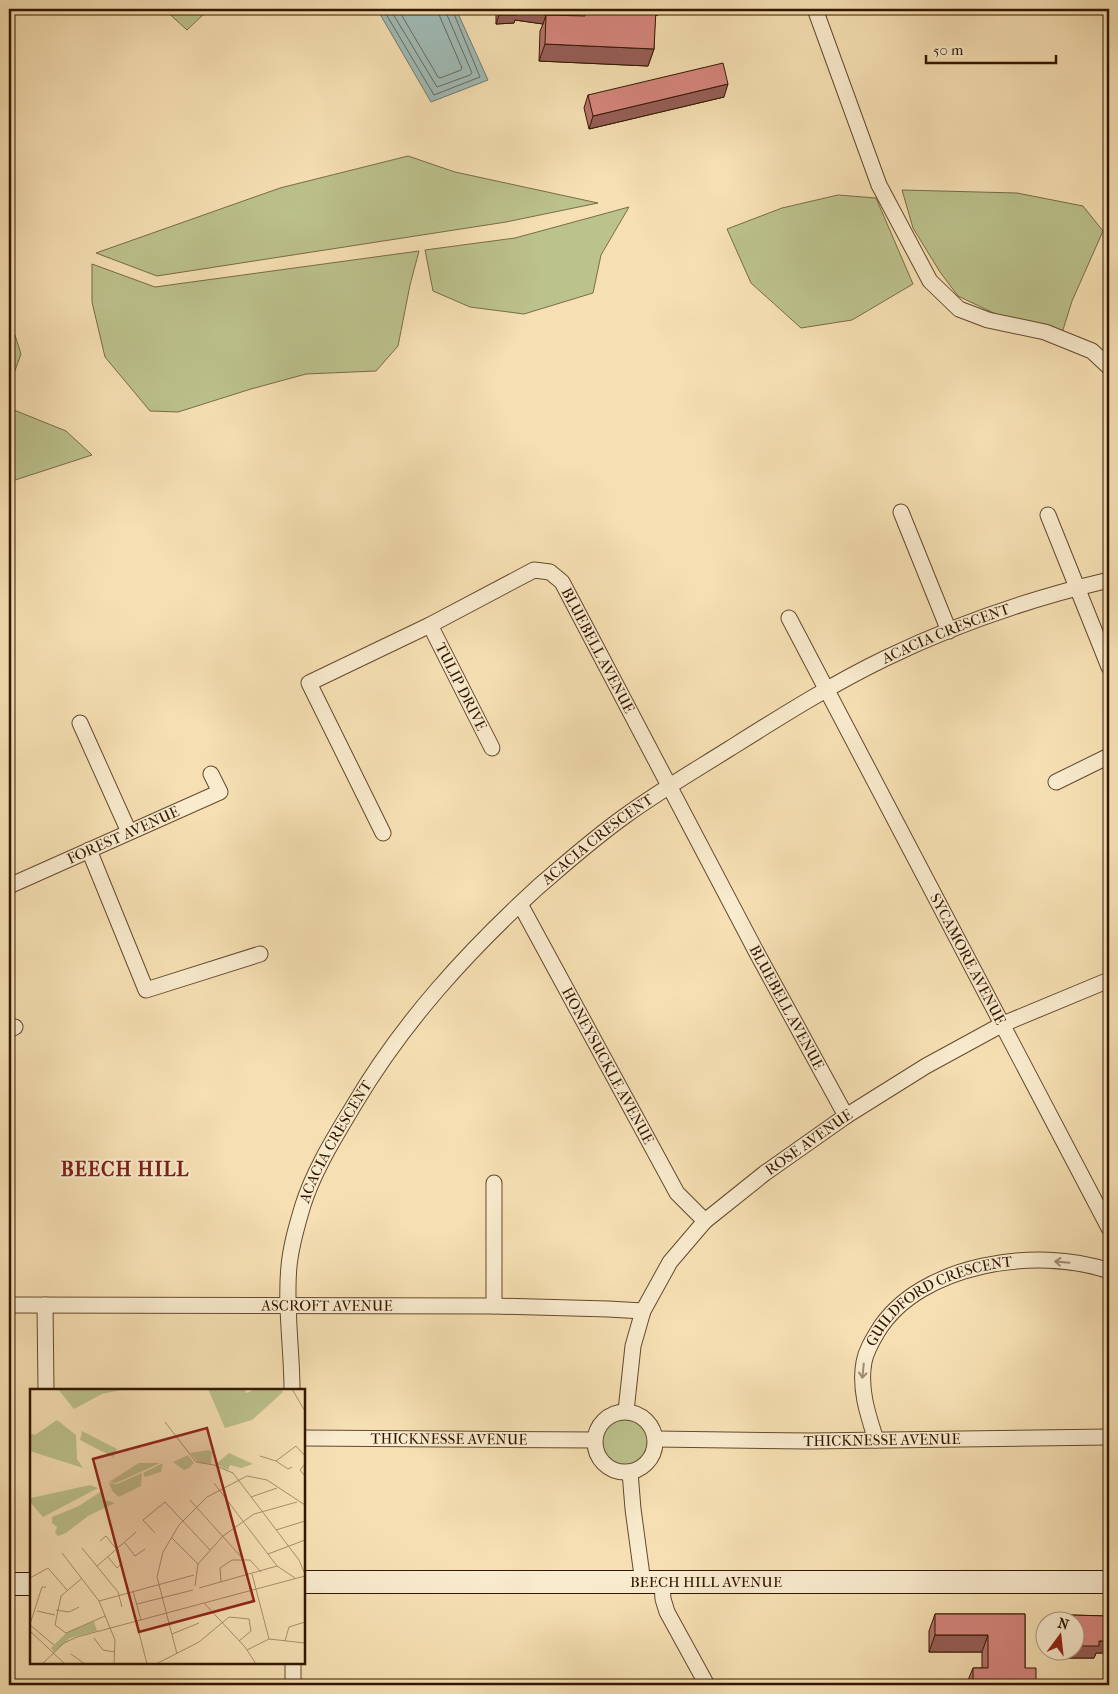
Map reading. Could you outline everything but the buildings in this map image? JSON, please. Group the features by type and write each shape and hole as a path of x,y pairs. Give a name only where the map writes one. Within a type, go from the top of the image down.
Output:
{"street":[{"path":"815,9 879,185 930,281 959,309 988,320 1044,332 1092,350 1109,367"},
{"path":"901,512 948,631"},
{"path":"1048,514 1109,666"},
{"name":"BLUEBELL AVENUE","path":"383,833 309,683 430,625 534,570 550,572 562,582 758,954 846,1116"},
{"name":"ACACIA CRESCENT","path":"292,1389 288,1306 289,1266 294,1236 304,1202 321,1163 344,1121 385,1056 440,985 477,945 564,865 624,816 752,734 827,690 886,658 948,631 1010,608 1109,580"},
{"name":"SYCAMORE AVENUE","path":"789,618 1109,1228"},
{"name":"TULIP DRIVE","path":"430,625 492,748"},
{"path":"80,723 129,832"},
{"path":"1056,782 1109,756"},
{"name":"FOREST AVENUE","path":"9,886 220,792 211,774"},
{"path":"89,850 146,990 260,954"},
{"name":"HONEYSUCKLE AVENUE","path":"520,904 677,1192 704,1221"},
{"name":"ROSE AVENUE","path":"626,1411 633,1346 643,1311 670,1262 704,1221 765,1173 846,1116 926,1066 1003,1024 1109,980"},
{"path":"494,1183 494,1306"},
{"name":"GUILDFORD CRESCENT","path":"876,1440 862,1393 864,1360 870,1343 881,1326 894,1310 910,1296 934,1282 962,1271 1019,1260 1079,1264 1109,1271"},
{"name":"ASCROFT AVENUE","path":"9,1305 494,1306 608,1308 643,1311"},
{"path":"45,1305 46,1389"},
{"path":"626,1411 643,1417 650,1424 656,1439 650,1460 643,1467 630,1472 615,1471 606,1466 600,1460 594,1440 600,1424 607,1417 626,1411"},
{"name":"THICKNESSE AVENUE","path":"305,1438 594,1440"},
{"name":"THICKNESSE AVENUE","path":"656,1439 1109,1438"},
{"path":"630,1472 633,1509 653,1583 707,1685"},
{"name":"BEECH HILL AVENUE","path":"305,1582 1109,1582"},
{"path":"9,1584 30,1584"},
{"path":"293,1664 293,1685"}],"green space":[{"path":"164,9 209,9 187,30"},
{"path":"408,156 455,172 598,203 506,222 157,276 96,253 280,188"},
{"path":"902,190 1017,193 1083,206 1103,231 1072,301 1062,333 1000,316 958,296 940,272 913,228"},
{"path":"838,195 876,198 913,284 852,320 801,328 751,283 727,229 782,208"},
{"path":"629,207 601,255 593,293 524,314 470,307 433,291 425,250 515,238"},
{"path":"419,251 398,346 376,371 306,374 178,412 150,411 105,357 92,302 92,264 155,287"},
{"path":"9,331 15,335 21,354 9,387"},
{"path":"9,408 66,431 92,455 9,482"},
{"path":"621,1419 629,1419 638,1423 644,1429 648,1442 644,1455 638,1461 629,1465 621,1465 612,1461 606,1455 602,1446 602,1438 606,1429 612,1423"}],"water":[{"path":"377,9 456,9 488,80 431,102"}],"district":[{"name":"BEECH HILL","path":"125,1169"}]}
